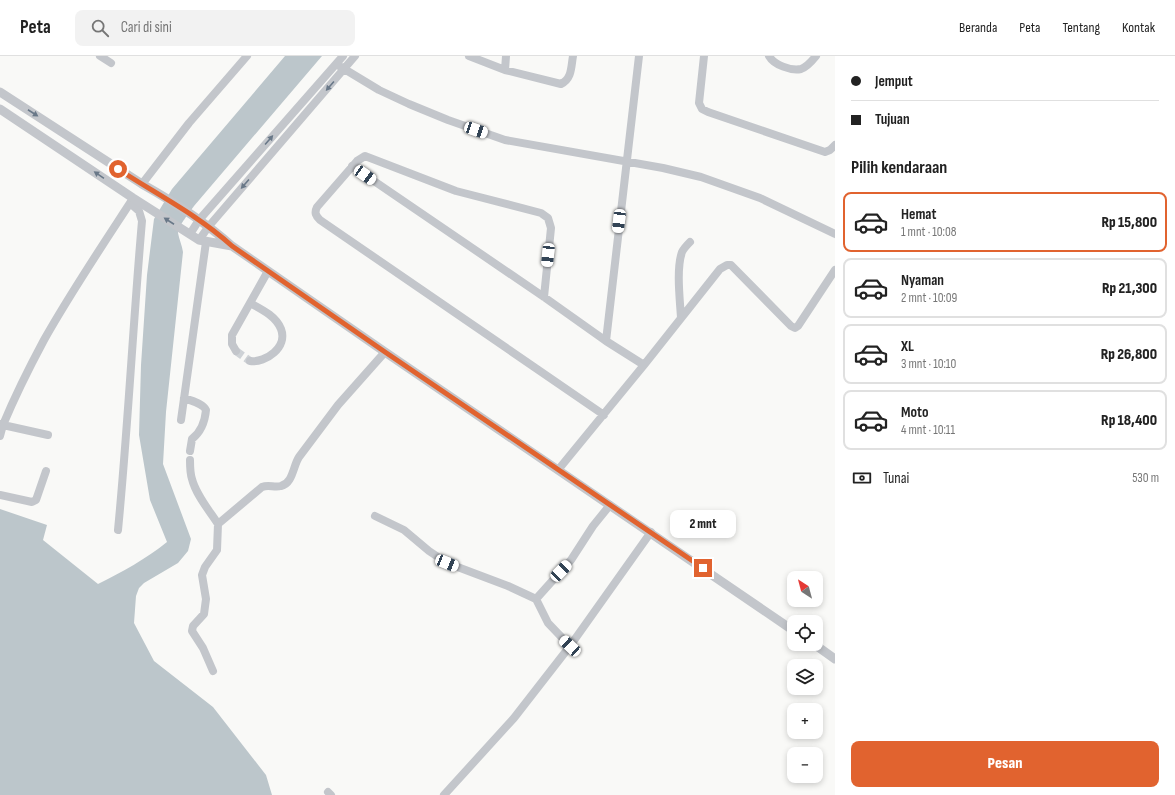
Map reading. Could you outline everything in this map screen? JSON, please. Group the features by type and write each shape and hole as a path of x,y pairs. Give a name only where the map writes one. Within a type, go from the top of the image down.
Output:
{"street":[{"path":"100,56 111,63"},
{"path":"142,184 189,123 247,56"},
{"path":"186,232 195,218 343,56"},
{"path":"181,420 203,241 208,226 355,56"},
{"path":"469,56 505,70 561,84 569,77 573,56"},
{"path":"505,70 506,56"},
{"path":"606,341 639,56"},
{"path":"704,56 699,103 702,109 825,152 830,150 835,145"},
{"path":"769,56 776,64 800,69 807,66 816,56"},
{"path":"336,64 379,90 409,104 448,120 505,140 663,168 701,177 734,188 785,209 835,234"},
{"path":"0,92 142,184 164,196 208,226 232,246 385,352 787,625"},
{"path":"0,109 131,201 155,212 203,241 232,246"},
{"path":"544,297 551,228 548,218 544,215 456,192 368,157 362,157 352,166 317,207 315,214 320,220 604,415"},
{"path":"352,166 606,341 644,365"},
{"path":"0,436 1,425 20,385 45,339 92,261 131,201"},
{"path":"118,530 142,221 139,211 131,201"},
{"path":"681,318 679,291 680,266 682,253 690,242"},
{"path":"558,470 604,415 720,269 727,265 731,265 791,326 795,328 818,298 835,270"},
{"path":"236,351 232,344 232,335 268,271"},
{"path":"250,303 274,319 281,330 282,335 277,351 262,361 250,361"},
{"path":"218,524 262,488 270,485 282,486 288,482 295,463 299,457 338,405 385,352"},
{"path":"184,398 205,406 206,410 200,432 192,439 190,451"},
{"path":"1,425 48,435"},
{"path":"190,460 190,474 192,481 218,524 217,550 202,575 206,599 204,614 193,626 192,632 203,648 213,671"},
{"path":"0,495 32,502 36,500 46,471"},
{"path":"536,599 572,560 593,526 610,505"},
{"path":"375,516 404,530 429,551 447,563 508,586 536,599 548,623 570,646"},
{"path":"444,795 514,718 570,646 651,532"},
{"path":"823,650 835,659"}],"shaded area":[{"path":"285,56 322,56 194,206 182,223 178,233 183,252 166,412 163,464 191,539 188,551 178,563 144,583 139,588 136,596 134,623 154,661 213,707 266,775 272,795 0,795 0,509 47,525 43,540 98,584 134,565 167,542 150,500 139,435 141,365 147,275 154,219 172,189"}],"tunnel":[{"path":"236,351 250,361"}],"route":[{"path":"118,169 164,196 214,230 232,246 385,352 703,568"}]}
